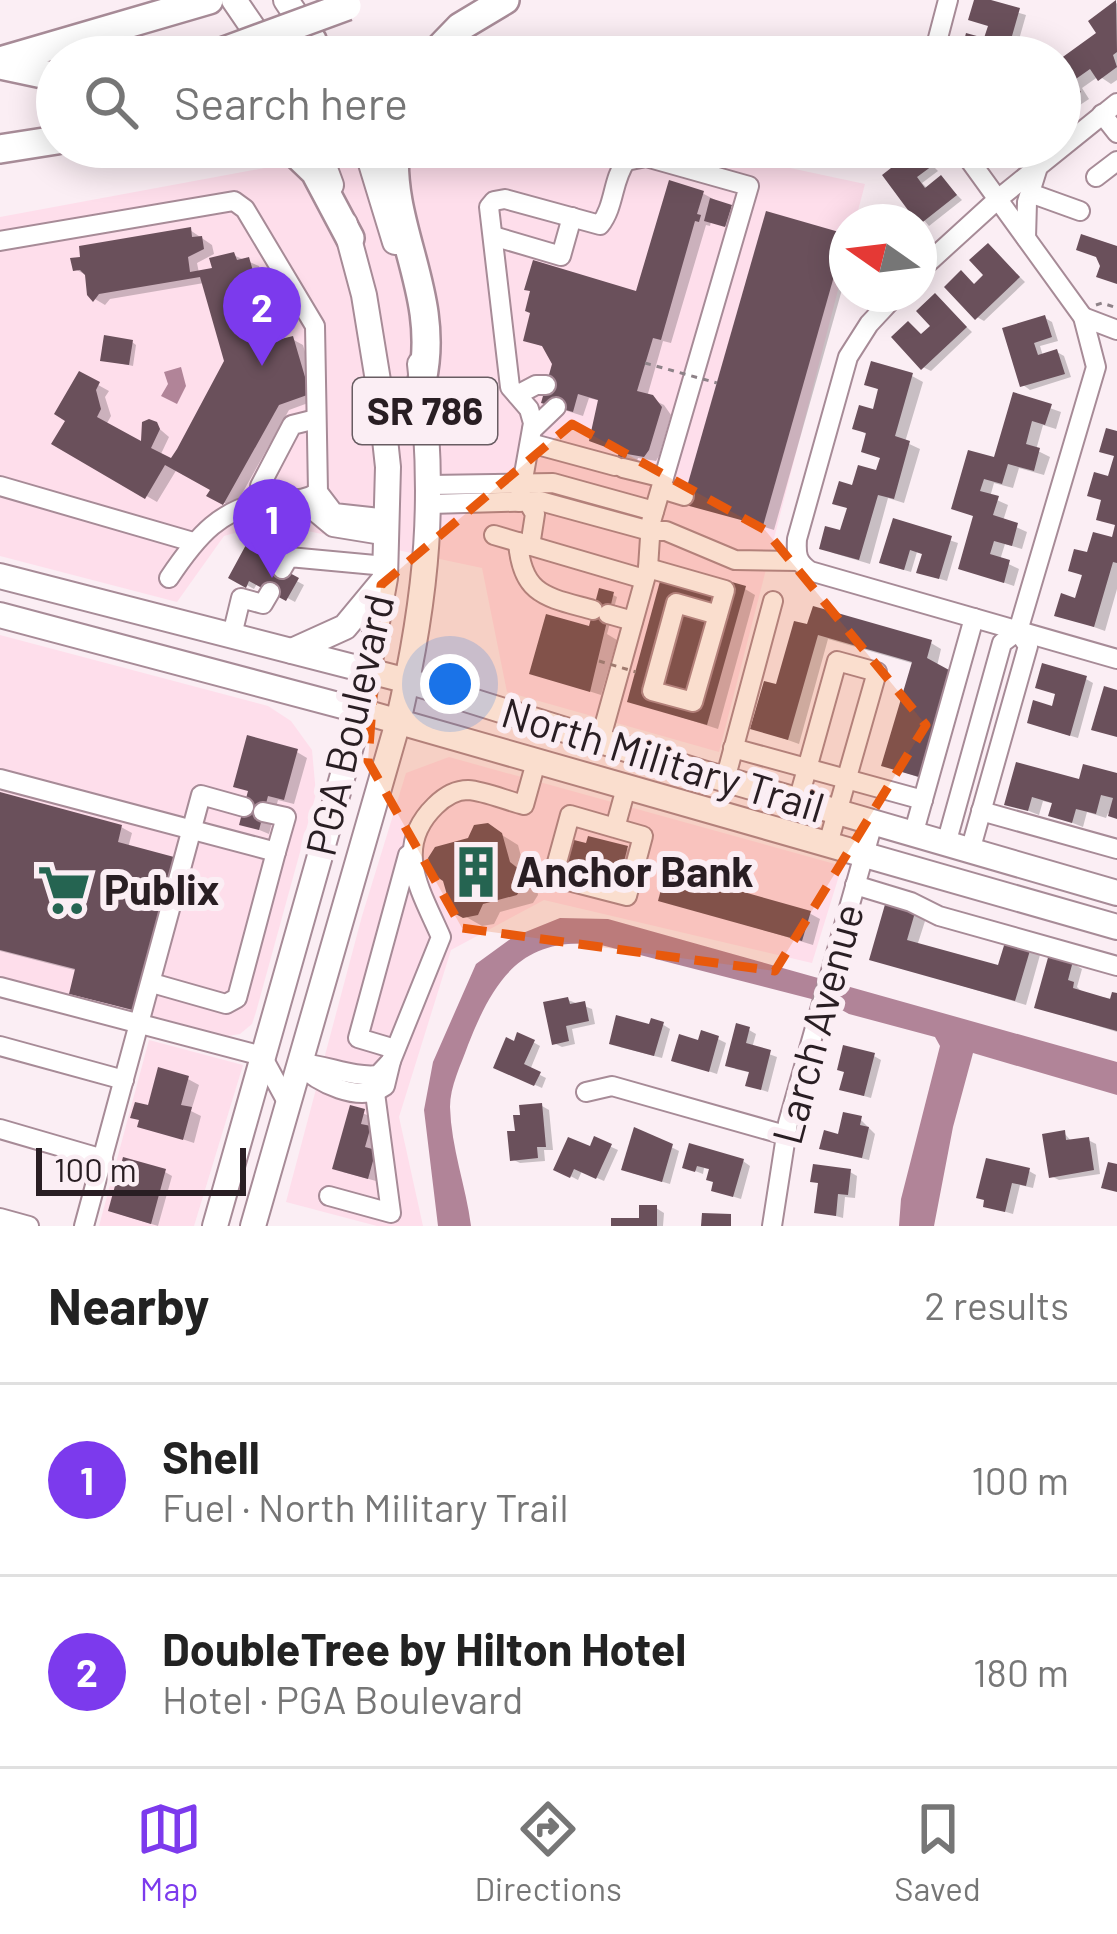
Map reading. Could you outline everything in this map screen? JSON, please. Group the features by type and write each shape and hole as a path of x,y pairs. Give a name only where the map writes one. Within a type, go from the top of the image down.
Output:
{"highway":[{"path":"451,36 506,0"},
{"path":"265,36 355,3"},
{"path":"90,36 196,4"},
{"path":"0,63 36,52"},
{"path":"0,63 36,72"},
{"path":"0,149 36,143"},
{"path":"311,168 350,238"},
{"path":"394,168 394,185 417,272 429,347 422,381"}],"main road":[{"path":"234,0 259,36"},
{"path":"286,0 306,36"},
{"name":"PGA Boulevard","path":"215,1226 362,711 386,572 388,466 376,356 350,238 325,168"},
{"name":"PGA Boulevard","path":"253,1226 418,641 430,495 422,381 406,285 372,168"},
{"path":"292,651 345,627 386,572"},
{"name":"North Military Trail","path":"0,575 408,681 724,780 1117,893"},
{"name":"North Military Trail","path":"0,615 362,711 1117,927"},
{"path":"294,945 298,965 287,1042 298,1063"}],"street":[{"path":"939,36 948,0"},
{"path":"1081,131 1109,109 1117,134"},
{"path":"1096,178 1117,161"},
{"path":"621,168 600,225 505,199 494,200 489,207 510,387 529,409 531,436 523,495 535,514 524,544 524,575 534,589 633,621"},
{"path":"600,741 646,573 652,521 749,186 685,168"},
{"path":"975,168 1083,317 1096,368"},
{"path":"937,255 1036,168"},
{"path":"1026,238 1037,168"},
{"path":"1030,194 1079,211"},
{"path":"0,241 234,201 245,209 315,326 316,419 310,497"},
{"path":"742,212 764,218"},
{"path":"493,236 561,256 572,217"},
{"path":"881,312 859,338 840,379 796,539 798,559 810,572 1117,659"},
{"path":"1083,317 1117,330"},
{"path":"958,847 1002,643 1018,631 1096,368 1117,343"},
{"path":"517,395 546,385"},
{"path":"531,436 556,407"},
{"path":"260,503 260,486 292,425 316,419"},
{"path":"531,436 684,496"},
{"path":"430,495 523,495 553,483 735,560 798,559"},
{"path":"0,486 194,542"},
{"path":"170,578 210,524 241,506 310,497 334,513 388,527"},
{"path":"494,535 724,590 718,615 693,702 652,691 676,604 718,615"},
{"path":"282,569 289,557 386,572"},
{"path":"232,635 242,598 263,604 270,592"},
{"path":"724,780 773,601"},
{"path":"914,835 974,618"},
{"path":"958,847 981,811 1028,646 1018,631"},
{"path":"798,801 837,662 877,672 828,844"},
{"path":"733,748 923,800"},
{"path":"393,1055 358,1038 422,819 446,795 468,790 524,806 536,762"},
{"path":"0,779 276,852"},
{"path":"615,828 626,788"},
{"path":"84,1226 201,795 286,817 237,998 226,1004 152,983"},
{"path":"981,811 1117,849"},
{"path":"570,815 615,828 643,836 627,896 553,877 570,815"},
{"name":"Larch Avenue","path":"772,1226 785,1135 873,823"},
{"path":"298,1063 314,1080 375,1093 386,1086 393,1055 441,938 416,880 411,846"},
{"path":"856,885 939,916 1117,966"},
{"path":"0,987 262,1056 287,1102"},
{"path":"0,1046 124,1080"},
{"path":"298,1063 378,1075 393,1055"},
{"path":"586,1091 612,1086 785,1135"},
{"path":"329,1196 391,1214 375,1093"},
{"path":"0,1130 103,1159"},
{"path":"0,1218 28,1226"}],"path":[{"path":"645,363 717,382"},
{"path":"599,662 636,672"}],"highlighted area":[{"path":"572,424 765,530 926,725 775,971 462,928 368,761 381,585"}],"shaded area":[{"path":"265,168 790,168 865,184 860,204 829,204 832,312 719,752 507,692 482,568 270,523 224,536 177,602 0,556 0,217"},
{"path":"181,367 186,386 177,404 161,396 168,384 164,372"},
{"path":"0,635 268,706 291,721 312,750 316,794 256,1012 252,1024 240,1034 228,1036 0,976"},
{"path":"449,757 842,866 812,963 544,900 451,950 399,1117 423,1226 377,1226 286,1202 362,916 406,773"},
{"path":"560,918 608,919 1117,1062 1117,1095 973,1053 934,1226 899,1226 901,1199 940,1046 935,1037 849,1014 831,1004 601,945 551,947 515,966 501,982 468,1045 450,1107 471,1226 438,1226 424,1110 433,1062 476,964 513,937"},
{"path":"149,1040 243,1065 194,1226 99,1226"}],"building":[{"path":"974,0 1020,8 1012,36 985,36 988,26 968,20"},
{"path":"1116,0 1117,52 1113,55 1117,67 1098,81 1090,69 1081,75 1081,44 1096,33 1088,21"},
{"path":"891,168 929,168 917,177 925,188 941,175 957,195 937,211 937,204 903,204 882,175"},
{"path":"669,180 704,191 697,214 701,215 695,221 661,340 653,338 637,391 653,395 662,407 649,450 644,457 627,454 622,473 614,471 619,452 589,441 598,400 578,394 573,412 541,403 552,364 542,346 523,341 530,313 525,311 530,291 524,290 533,260 636,291"},
{"path":"710,198 732,205 725,227 704,221"},
{"path":"766,211 829,229 829,294 763,526 682,504"},
{"path":"191,227 192,237 202,236 204,249 188,257 190,272 212,268 209,258 234,252 237,260 249,257 273,341 293,336 310,394 279,405 223,505 206,496 210,490 165,465 145,499 51,444 65,421 54,414 79,371 100,382 97,417 141,441 142,422 157,422 160,429 151,448 171,458 177,449 224,361 200,277 99,294 93,302 87,295 85,275 73,271 70,258 80,257 79,246"},
{"path":"1081,234 1117,246 1117,284 1096,277 1100,266 1096,257 1076,250"},
{"path":"988,243 1020,277 975,320 944,287 961,270 974,284 983,275 969,260"},
{"path":"937,295 967,327 921,370 891,337 908,321 921,334 930,326 917,312 937,312"},
{"path":"1045,315 1052,337 1034,343 1038,355 1057,349 1065,374 1020,387 1002,328"},
{"path":"104,335 133,340 129,365 100,361"},
{"path":"871,361 913,373 895,436 910,441 894,499 878,495 859,560 819,549 825,526 840,530 847,508 832,504 839,481 852,485 858,465 876,470 880,458 861,452 866,433 852,429 859,405 873,409 878,389 864,385"},
{"path":"1013,392 1052,404 1045,425 1032,421 1026,444 1040,448 1034,471 1008,464 1002,484 984,479 980,491 999,496 993,515 1018,523 1012,546 994,541 990,554 1010,560 1004,583 958,569 973,516 951,509 968,450 994,457"},
{"path":"1106,428 1117,431 1117,563 1113,562 1094,627 1054,616 1061,593 1075,598 1082,575 1068,571 1074,549 1087,552 1093,532 1112,537 1115,525 1096,520 1101,500 1087,496 1094,472 1108,476 1114,456 1099,452"},
{"path":"893,518 952,536 939,579 916,573 922,554 910,550 904,570 879,563"},
{"path":"247,543 265,552 262,558 299,578 286,601 249,581 246,588 228,578"},
{"path":"665,563 746,586 707,725 627,702"},
{"path":"599,588 614,592 590,692 529,674 546,614 589,626"},
{"path":"813,606 932,640 927,658 949,670 919,777 881,766 912,662 818,635 788,740 750,729 764,681 776,684 794,621 807,624"},
{"path":"1042,663 1087,676 1070,736 1027,723 1033,700 1052,706 1055,694 1035,688"},
{"path":"1104,686 1117,690 1117,737 1091,730"},
{"path":"247,735 298,749 284,800 268,796 259,830 239,825 248,791 233,787"},
{"path":"1016,762 1079,779 1083,764 1117,773 1117,819 1108,816 1113,798 1101,795 1096,814 1076,809 1072,823 1048,816 1052,803 1032,797 1028,811 1004,805"},
{"path":"0,792 122,825 118,842 174,857 133,1010 69,994 75,969 0,950"},
{"name":"Anchor Bank","path":"488,823 502,833 523,885 517,895 483,904 478,915 463,918 452,912 443,881 431,873 428,858 435,847 468,838 474,825"},
{"path":"588,836 628,846 617,888 576,877 578,868 567,865 574,840 586,843"},
{"path":"666,870 811,911 802,941 658,901"},
{"path":"886,901 916,909 907,940 998,965 1006,939 1031,947 1015,1001 869,960"},
{"path":"1049,954 1073,961 1068,980 1074,982 1073,988 1110,999 1112,992 1117,993 1117,1031 1034,1008"},
{"path":"568,997 570,1004 585,1001 589,1021 566,1026 569,1041 552,1045 543,1002"},
{"path":"616,1015 649,1024 651,1018 664,1022 654,1056 609,1044"},
{"path":"736,1023 750,1027 746,1043 771,1050 761,1090 745,1086 749,1072 725,1066"},
{"path":"701,1030 719,1036 709,1072 671,1061 679,1034 698,1040"},
{"path":"517,1032 535,1040 524,1064 541,1072 534,1086 493,1068 506,1037 514,1041"},
{"path":"843,1045 875,1053 864,1096 839,1090 844,1072 837,1070"},
{"path":"158,1067 189,1076 181,1105 192,1107 183,1140 137,1127 139,1120 130,1118 135,1102 148,1105"},
{"path":"542,1103 546,1147 537,1147 538,1158 510,1161 507,1131 515,1131 513,1115 520,1115 519,1105"},
{"path":"350,1105 365,1109 361,1124 371,1126 365,1147 376,1150 368,1179 332,1169"},
{"path":"843,1112 862,1116 860,1125 869,1127 862,1158 819,1149 824,1130 838,1134"},
{"path":"634,1127 673,1144 662,1182 621,1170"},
{"path":"1065,1130 1066,1140 1089,1137 1094,1170 1049,1178 1042,1134"},
{"path":"594,1136 612,1144 596,1179 574,1169 570,1178 553,1170 568,1137 590,1146"},
{"path":"689,1143 744,1159 733,1197 711,1191 713,1182 706,1180 709,1169 682,1168"},
{"path":"123,1157 166,1169 151,1224 108,1211"},
{"path":"986,1158 1030,1168 1026,1186 1012,1183 1005,1212 983,1207 984,1200 976,1198"},
{"path":"1108,1162 1117,1164 1117,1192 1101,1188"},
{"path":"813,1164 851,1169 848,1195 838,1194 836,1216 814,1213 818,1183 810,1182"},
{"path":"639,1205 657,1205 657,1226 611,1226 611,1218 639,1218"},
{"path":"702,1213 731,1214 731,1226 701,1226"}],"place":[{"name":"DoubleTree by Hilton Hotel","path":"262,366"},
{"name":"Shell","path":"272,578"},
{"name":"Anchor Bank","path":"476,872"},
{"name":"Publix","path":"64,890"}]}
